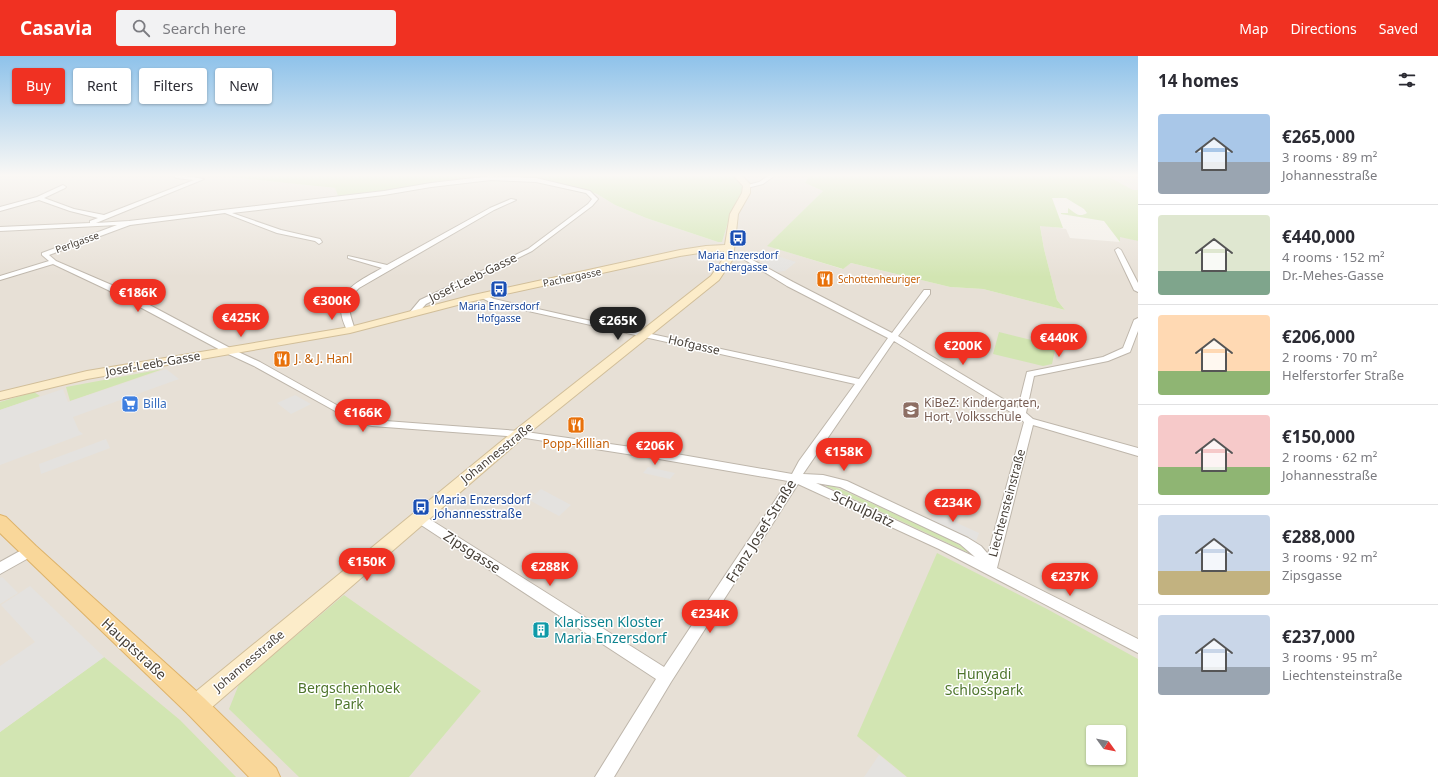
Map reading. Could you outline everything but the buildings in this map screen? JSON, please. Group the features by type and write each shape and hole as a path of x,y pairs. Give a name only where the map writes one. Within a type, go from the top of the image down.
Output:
{"main road":[{"name":"Johannesstraße","path":"196,706 519,434 715,278 725,264 730,251 734,214 736,210"},
{"name":"Pachergasse","path":"414,312 482,296 712,248 730,251"},
{"name":"Josef-Leeb-Gasse","path":"0,396 50,383 112,371 254,348 351,330 414,312"},
{"name":"Hauptstraße","path":"0,522 29,551 196,706 267,777"}],"street":[{"path":"71,210 129,223"},
{"path":"84,225 123,210"},
{"name":"Josef-Leeb-Gasse","path":"226,212 244,210"},
{"path":"351,330 344,303 348,292 356,286 491,210"},
{"name":"Josef-Leeb-Gasse","path":"414,312 422,302 530,250 584,210"},
{"path":"0,229 129,223 226,212 279,232 318,240 319,242"},
{"name":"Perlgasse","path":"54,262 44,254 129,223"},
{"path":"1118,250 1138,290"},
{"path":"730,251 893,337 1025,418 1138,452"},
{"path":"350,257 389,268"},
{"name":"Perlgasse","path":"0,278 54,262"},
{"name":"Schulplatz","path":"54,262 111,288 229,351 257,364 348,416 363,422 519,434 659,455 795,478 823,479 843,484 970,544 980,552 990,570"},
{"name":"Franz Josef-Straße","path":"604,777 666,677 803,464 860,382 927,292"},
{"name":"Hofgasse","path":"482,296 499,303 860,382"},
{"name":"Liechtensteinstraße","path":"1138,324 1127,350 1105,359 1030,374 1025,418 990,570 1138,646"},
{"name":"Zipsgasse","path":"419,518 666,677"},
{"path":"0,569 29,551"}],"shaded area":[{"path":"0,210 626,210 646,218 718,242 722,241 733,210 804,210 768,246 842,269 851,263 950,287 983,289 1065,310 1057,300 1044,249 1040,225 1066,229 1070,238 1120,242 1119,237 1125,237 1138,241 1138,777 0,777"},
{"path":"774,255 796,262 785,271 777,272 761,262"},
{"path":"166,369 179,379 73,417 79,431 83,434 0,465 0,410 63,389 68,402"},
{"path":"295,395 311,404 291,414 277,403"},
{"path":"106,439 110,448 41,474 39,464"},
{"path":"648,467 675,473 670,479 643,473"},
{"path":"541,489 571,505 559,516 529,500"},
{"path":"935,513 979,533 976,541 931,520"},
{"path":"2,577 18,593 0,604 0,578"},
{"path":"30,586 104,657 0,732 0,666 35,642 1,605"},
{"path":"879,755 906,777 864,777"}],"green space":[{"path":"626,210 733,210 722,242 718,242 646,218"},
{"path":"804,210 1056,210 1063,228 1040,226 1044,249 1057,300 1065,310 983,289 950,287 851,263 843,269 767,246"},
{"path":"1068,210 1079,215 1087,213 1084,210 1138,210 1138,241 1120,237 1120,242 1104,221 1061,214 1068,213"},
{"path":"999,332 1056,346 1052,364 1043,366 993,354"},
{"path":"163,369 70,401 66,387"},
{"path":"34,392 40,396 0,410 0,402"},
{"path":"827,484 941,535 965,548 969,553 826,486"},
{"name":"Hunyadi Schlosspark","path":"937,553 1047,609 1138,659 1138,777 907,777 857,736"},
{"name":"Bergschenhoek Park","path":"344,595 481,691 409,777 299,777 229,709 239,684"},
{"path":"104,657 180,720 236,777 0,777 0,732"}],"place":[{"name":"Maria Enzersdorf Pachergasse","path":"738,238"},
{"name":"Schottenheuriger","path":"825,279"},
{"name":"Maria Enzersdorf Hofgasse","path":"499,289"},
{"name":"J. & J. Hanl","path":"282,359"},
{"name":"Billa","path":"130,404"},
{"name":"KiBeZ: Kindergarten, Hort, Volksschule","path":"911,410"},
{"name":"Popp-Killian","path":"576,425"},
{"name":"Maria Enzersdorf Johannesstraße","path":"421,507"},
{"name":"Klarissen Kloster Maria Enzersdorf","path":"541,630"}]}
